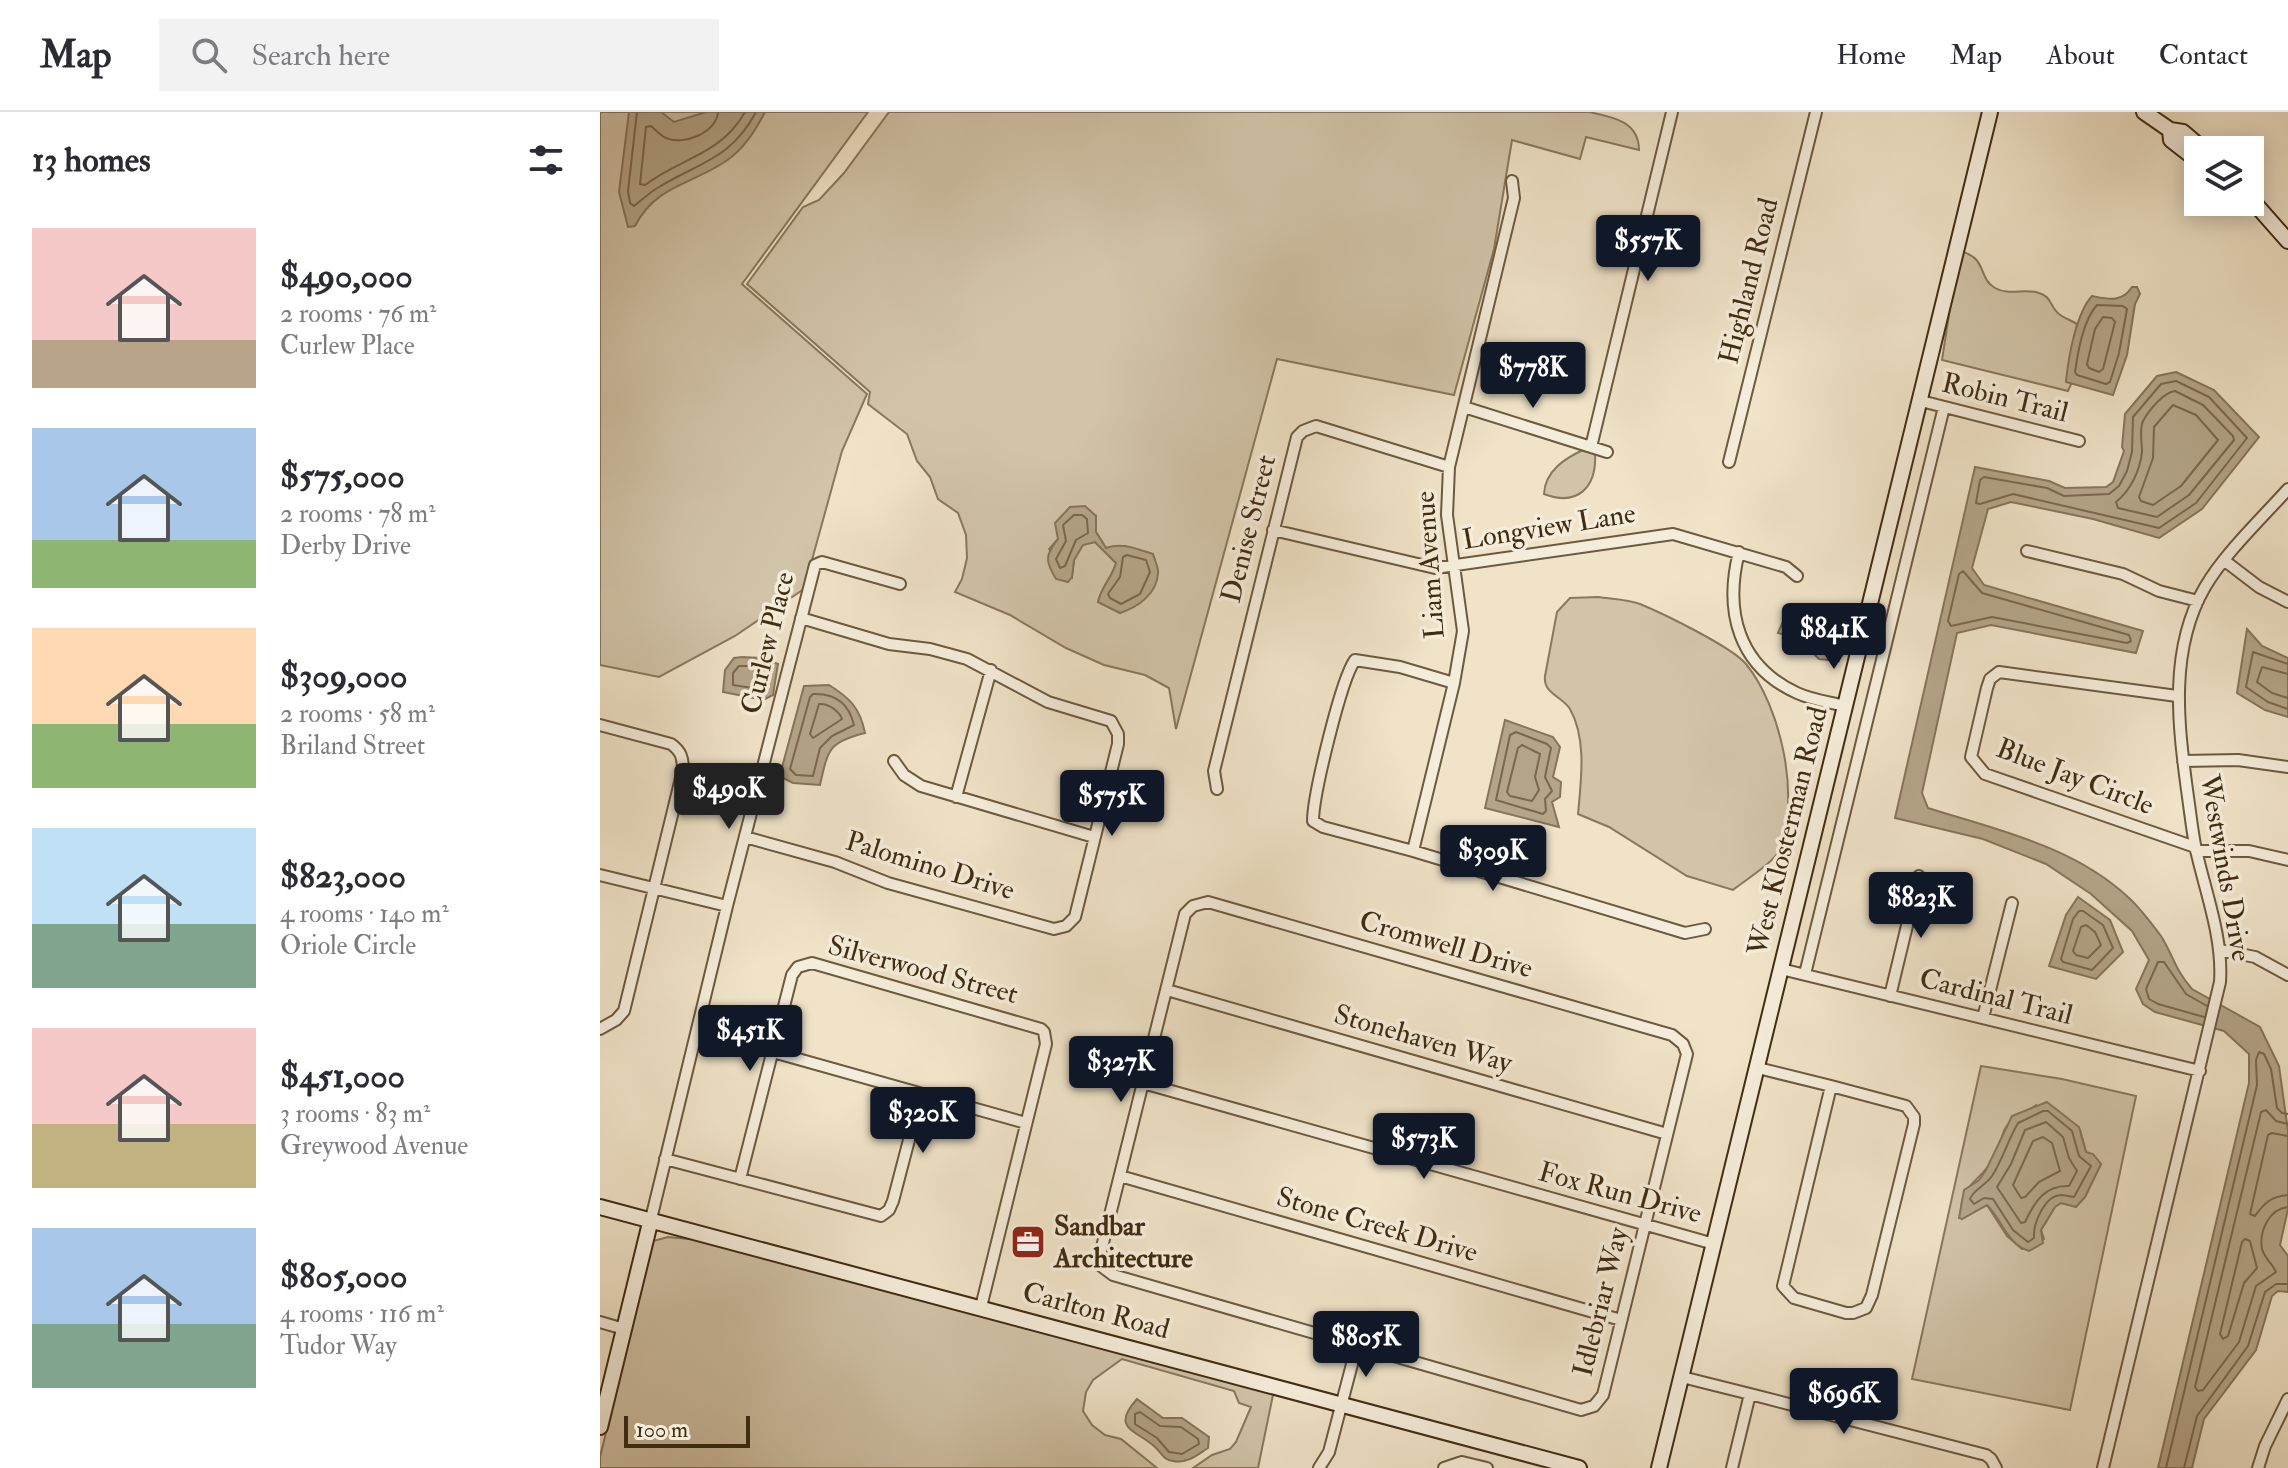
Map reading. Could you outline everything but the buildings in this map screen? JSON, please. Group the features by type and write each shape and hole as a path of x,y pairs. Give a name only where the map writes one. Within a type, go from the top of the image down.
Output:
{"street":[{"path":"1591,447 1672,112"},
{"name":"Highland Road","path":"1729,462 1816,112"},
{"name":"West Klosterman Road","path":"1659,1468 1990,112"},
{"path":"2144,112 2170,130 2188,136"},
{"path":"2170,130 2171,140 2184,150"},
{"name":"Liam Avenue","path":"1413,851 1454,683 1463,631 1447,515 1449,467 1514,198 1512,181"},
{"path":"2264,214 2288,241"},
{"name":"Robin Trail","path":"1921,401 2079,441"},
{"path":"1464,407 1607,452"},
{"path":"1805,974 1944,407"},
{"name":"Denise Street","path":"1217,789 1214,771 1295,441 1300,433 1316,426 1449,467"},
{"name":"Westwinds Drive","path":"2103,1468 2217,999 2220,950 2196,849 2177,696 2188,633 2198,601 2225,561 2288,489"},
{"name":"Longview Lane","path":"1273,530 1426,567 1455,566 1663,534 1680,535 1786,567 1797,576"},
{"path":"2027,551 2123,574 2159,591 2198,601"},
{"path":"1739,552 1732,583 1732,608 1741,636 1755,660 1775,681 1795,693 1845,706"},
{"path":"2225,561 2252,582 2288,602"},
{"name":"Curlew Place","path":"600,1427 727,906 815,565 819,562 900,584"},
{"path":"801,618 889,644 926,648 967,659 1048,702 1111,721 1117,730 1118,744 1094,837 916,783 904,775 894,761"},
{"path":"1454,683 1400,667 1355,660 1348,670 1341,693 1313,821 1323,827 1685,933 1705,929"},
{"path":"956,797 991,670"},
{"name":"Blue Jay Circle","path":"2177,696 1999,672 1990,679 1987,688 1971,757 1985,774 2196,849"},
{"path":"600,725 671,744 683,758 683,770 624,1011 600,1029"},
{"path":"2183,761 2247,760 2288,767"},
{"name":"Palomino Drive","path":"745,837 835,862 888,883 1054,929 1066,926 1075,917 1094,837"},
{"path":"2196,849 2249,851 2288,860"},
{"path":"600,875 727,906"},
{"path":"1890,996 1919,876"},
{"name":"Cromwell Drive","path":"1167,990 1185,914 1202,903 1223,906 1672,1035 1683,1044 1687,1054"},
{"path":"1983,1018 2012,903"},
{"path":"2220,950 2255,957 2288,975"},
{"name":"Silverwood Street","path":"773,1052 792,975 798,967 812,963 1033,1025 1044,1032 1046,1044 1026,1123"},
{"name":"Cardinal Trail","path":"1781,969 2200,1071"},
{"path":"1167,990 1100,1258 1101,1266 1113,1275 1357,1345 1329,1452 1319,1468"},
{"name":"Stonehaven Way","path":"1167,990 1667,1134"},
{"path":"740,1179 773,1052 1026,1123 981,1307"},
{"name":"Idlebriar Way","path":"1357,1345 1581,1410 1601,1400 1687,1054"},
{"path":"1758,1068 1900,1103 1910,1110 1914,1124 1872,1295 1866,1308 1853,1313 1794,1298 1783,1286 1831,1086"},
{"name":"Fox Run Drive","path":"1143,1083 1714,1244"},
{"path":"665,1159 876,1217 885,1214 892,1205 921,1094"},
{"name":"Stone Creek Drive","path":"1120,1176 1621,1320"},
{"name":"Carlton Road","path":"600,1207 1579,1468"},
{"path":"600,1322 624,1329"},
{"path":"1682,1377 1986,1455 1996,1468"},
{"path":"1732,1468 1750,1394"},
{"path":"2258,1468 2288,1399"},
{"path":"1444,1468 1462,1462 1487,1468"}],"shaded area":[{"path":"600,112 868,112 742,284 867,394 842,451 804,589 735,636 659,677 600,665"},
{"path":"889,112 1589,112 1623,122 1638,140 1639,150 1586,137 1580,159 1512,140 1494,249 1454,395 1277,359 1176,729 1169,688 1145,675 1104,665 1066,648 1010,615 955,592 967,558 966,535 958,513 938,499 930,477 917,461 907,434 868,404 870,392 747,284 803,207 819,200 844,173","holes":["1096,516 1096,532 1106,548 1124,546 1153,554 1158,572 1120,613 1098,602 1116,563 1095,542 1083,544 1074,560 1072,577 1049,549 1058,539"]},
{"path":"1963,252 1976,259 1986,279 1995,288 2043,294 2058,313 2077,324 2066,381 2072,382 2068,391 1942,360 1952,295"},
{"path":"1585,449 1595,453 1595,465 1593,476 1583,491 1567,498 1544,494 1548,479 1557,466"},
{"path":"1598,597 1640,604 1727,649 1746,664 1769,704 1784,754 1788,805 1785,829 1776,855 1733,890 1687,876 1609,827 1578,814 1582,760 1579,733 1570,709 1550,691 1545,676 1557,612 1570,598"},
{"path":"1790,605 1849,616 1839,661 1819,659 1798,638 1778,633"},
{"path":"1981,1066 2062,1079 2136,1096 2070,1410 1912,1379","holes":["2036,1105 2080,1130 2086,1152 2101,1164 2085,1197 2076,1207 2061,1203 2055,1207 2041,1230 2044,1239 2022,1249 2007,1236 1987,1205 1962,1219 1961,1208 1966,1191 1989,1165 2009,1123"]},
{"path":"668,1237 699,1240 1274,1390 1258,1468 1193,1468 1212,1455 1230,1449 1236,1442 1251,1407 1239,1403 1234,1391 1122,1359 1093,1380 1086,1392 1083,1411 1092,1425 1105,1435 1121,1439 1157,1468 600,1468 600,1457 653,1241"}],"water":[{"path":"629,112 661,112 674,122 706,112 765,112 738,151 713,169 664,194 653,202 635,226 628,227 619,192"},
{"path":"2132,287 2137,287 2140,294 2135,304 2127,355 2113,395 2066,382 2074,337 2086,304 2092,296 2119,298"},
{"path":"2176,372 2214,390 2259,437 2202,509 2159,538 2093,519 2011,502 1988,509 1972,568 1984,585 2143,631 2136,653 1991,625 1957,633 1922,793 1928,808 2007,832 2059,852 2107,880 2150,921 2192,989 2260,1027 2279,1066 2288,1131 2288,1209 2280,1245 2288,1256 2288,1292 2278,1291 2272,1296 2256,1350 2204,1419 2192,1468 2158,1468 2249,1083 2249,1054 2224,1031 2155,1012 2143,1004 2136,989 2149,960 2132,931 2091,894 2046,864 1983,839 1895,818 1975,467 2049,481 2065,488 2106,487 2113,482 2124,451 2125,414 2157,376"},
{"path":"1085,506 1096,516 1096,532 1106,548 1124,546 1153,554 1157,566 1157,581 1150,593 1140,603 1120,613 1098,602 1116,563 1095,542 1083,545 1074,560 1072,577 1068,582 1056,579 1050,567 1049,554 1058,539 1055,523 1070,507"},
{"path":"2247,629 2262,646 2288,658 2288,717 2265,710 2237,693"},
{"path":"734,658 761,658 778,664 773,695 763,700 723,692 725,670"},
{"path":"829,685 853,704 865,733 843,740 832,749 820,785 793,783 781,777 781,771 804,686"},
{"path":"1505,720 1553,737 1560,747 1553,777 1561,782 1560,797 1552,802 1559,827 1485,808"},
{"path":"2078,897 2110,920 2123,952 2096,979 2049,966 2066,915"},
{"path":"2047,1102 2079,1127 2086,1152 2093,1154 2101,1164 2085,1197 2076,1207 2061,1203 2055,1207 2041,1230 2043,1243 2029,1251 2015,1243 1987,1205 1959,1218 1964,1190 1979,1180 1986,1170 2012,1116"},
{"path":"1137,1399 1163,1418 1182,1418 1209,1437 1208,1448 1187,1460 1178,1462 1167,1459 1128,1427 1126,1416"}],"place":[{"name":"Sandbar Architecture","path":"1028,1242"}]}
